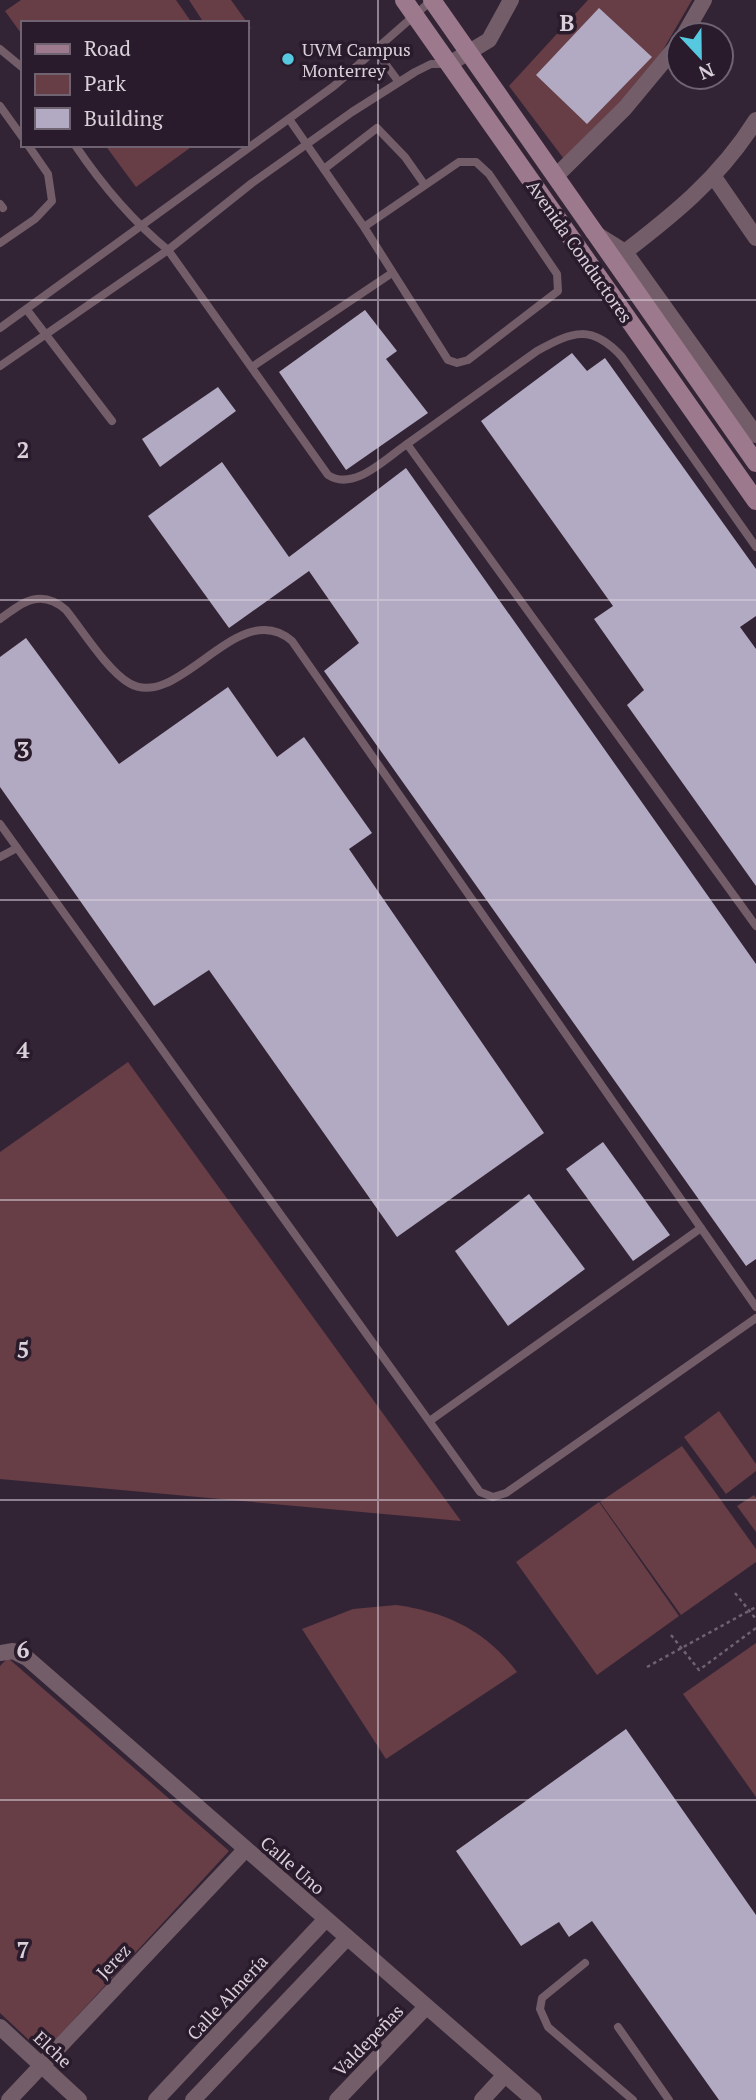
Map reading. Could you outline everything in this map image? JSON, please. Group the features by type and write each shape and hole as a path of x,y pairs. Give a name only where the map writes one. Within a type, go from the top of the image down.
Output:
{"main road":[{"name":"Avenida Conductores","path":"404,0 756,501"},
{"name":"Avenida Conductores","path":"432,0 592,232 619,256 756,463"}],"street":[{"path":"449,64 489,40 511,0"},
{"path":"692,21 704,0"},
{"path":"555,177 625,108 665,60"},
{"path":"756,120 714,177 670,218 619,256 756,435"},
{"path":"714,177 756,239"},
{"name":"Calle Uno","path":"0,1653 13,1651 27,1658 534,2100"},
{"name":"Jerez","path":"9,2100 245,1850"},
{"name":"Calle Almería","path":"156,2100 326,1919"},
{"path":"193,2100 347,1938"},
{"name":"Valdepeñas","path":"337,2100 426,2007"},
{"name":"Elche","path":"0,2026 79,2100"},
{"path":"482,2100 505,2075"}],"lane":[{"path":"0,328 289,119 376,51 432,0"},
{"path":"0,49 21,66"},
{"path":"376,51 398,81"},
{"path":"0,366 168,250 306,144 398,81 431,64 449,64"},
{"path":"0,106 21,135"},
{"path":"289,119 453,363 468,360 558,291 557,274 483,167 467,160 459,162 424,184 364,227"},
{"path":"324,169 377,128 405,157 424,184"},
{"path":"0,243 35,219 52,201 53,193 48,174 29,147"},
{"path":"76,147 106,191 141,228 168,250 315,458 335,480 350,481 359,476 537,351 559,339 591,333 602,338 622,357 756,547"},
{"path":"252,367 392,273"},
{"path":"27,310 112,421"},
{"path":"407,444 756,926"},
{"path":"0,619 29,599 40,597 55,602 66,610 123,679 144,687 167,682 255,631 274,631 286,635 756,1307"},
{"path":"0,824 431,1420 480,1492 499,1496 756,1318"},
{"path":"0,858 17,848"},
{"path":"431,1420 701,1228"},
{"path":"585,1963 542,1998 542,2017 548,2026 633,2100"},
{"path":"618,2028 669,2100"}],"path":[{"path":"735,1593 756,1619"},
{"path":"647,1667 756,1607"},
{"path":"671,1635 699,1670 756,1628"}],"green space":[{"path":"21,0 176,0 191,21 21,21 21,33 5,11"},
{"path":"189,0 231,0 246,21 203,21"},
{"path":"588,0 692,0 680,21 665,21 665,46 646,79 564,159 509,86"},
{"path":"106,147 191,147 136,187"},
{"path":"128,1062 461,1521 0,1479 0,1152"},
{"path":"719,1411 756,1464 756,1471 726,1494 684,1437"},
{"path":"682,1446 756,1549 756,1562 681,1615 600,1502"},
{"path":"754,1495 756,1498 756,1532 737,1506"},
{"path":"599,1502 679,1616 597,1675 516,1562"},
{"path":"396,1605 449,1618 464,1626 492,1645 517,1672 386,1759 302,1629 353,1609"},
{"path":"756,1643 756,1797 683,1694"},
{"path":"8,1658 229,1851 43,2053 0,2013 0,1666"}],"building":[{"path":"599,8 652,57 587,124 536,75"},
{"path":"365,310 397,351 386,359 428,413 346,470 279,372"},
{"path":"572,353 587,371 605,358 756,569 756,616 740,627 756,649 756,886 627,705 644,690 594,619 613,606 481,421"},
{"path":"218,387 236,411 160,467 142,439"},
{"path":"222,462 289,557 406,468 756,964 756,1259 746,1266 324,671 359,643 309,571 229,628 148,516"},
{"path":"26,638 119,764 228,687 277,757 304,737 372,833 349,849 544,1133 397,1237 209,970 154,1006 0,787 0,657"},
{"path":"603,1142 670,1235 633,1261 566,1169"},
{"path":"529,1194 585,1269 508,1326 455,1251"},
{"path":"626,1729 756,1915 756,2100 719,2100 592,1921 569,1937 559,1922 521,1946 456,1851"}],"place":[{"name":"UVM Campus Monterrey","path":"288,59"}]}
